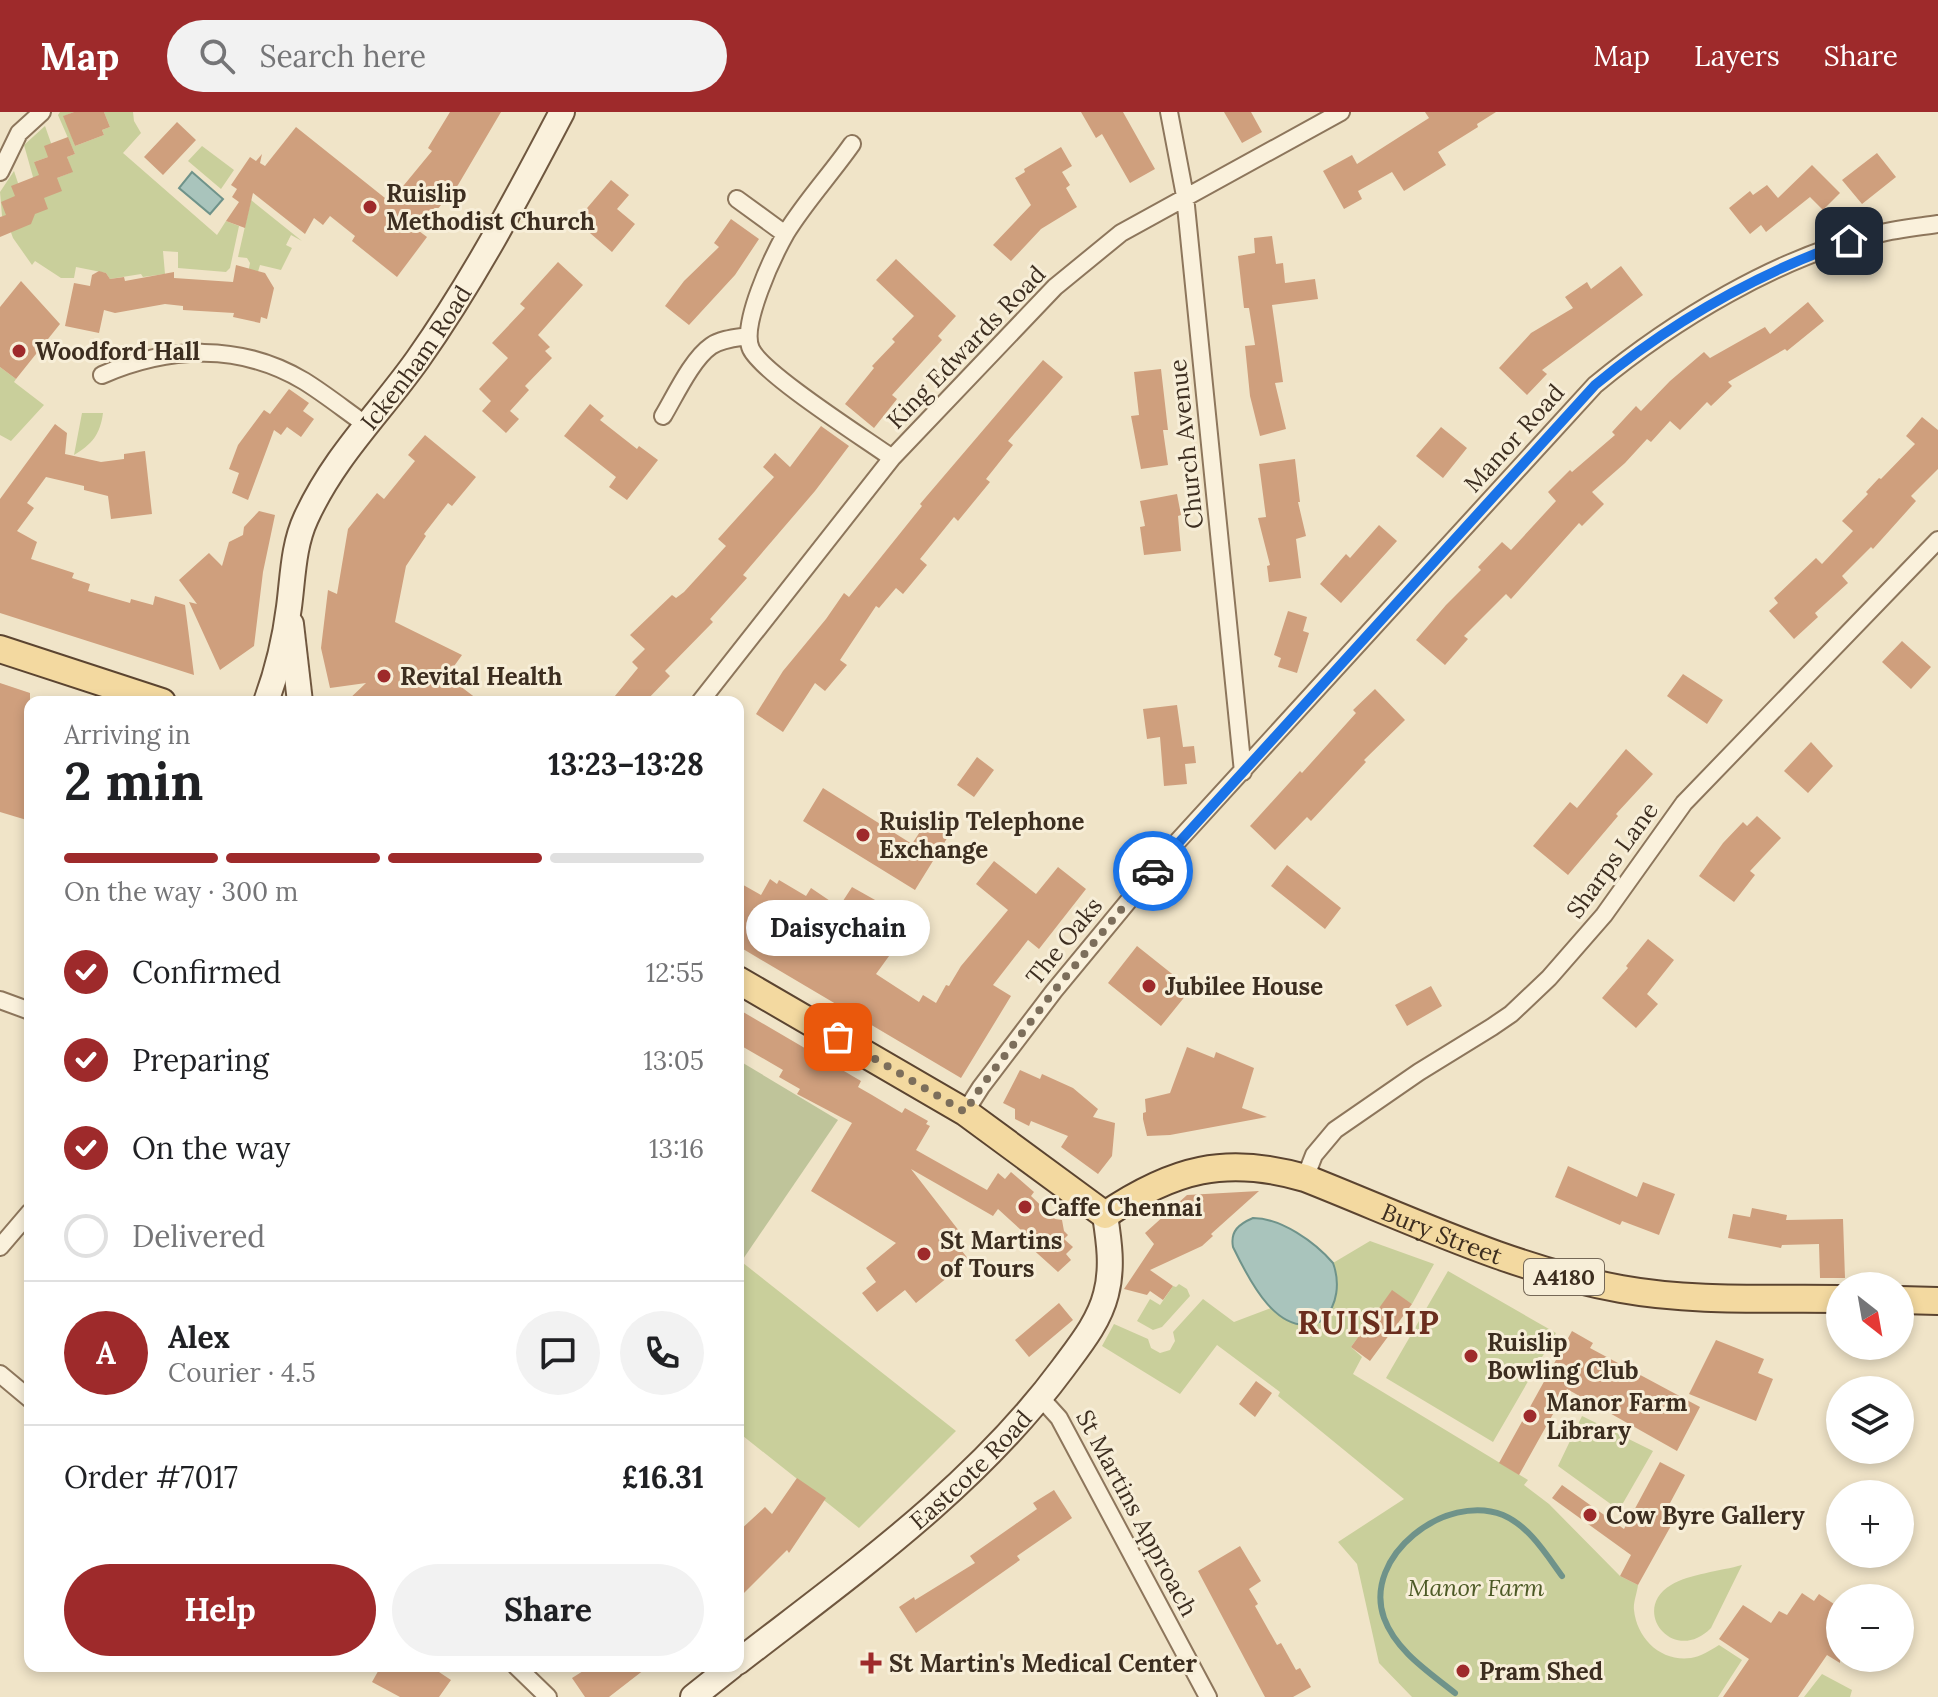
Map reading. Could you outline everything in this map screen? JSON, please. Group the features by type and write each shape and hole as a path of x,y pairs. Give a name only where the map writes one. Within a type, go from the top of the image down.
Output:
{"main road":[{"name":"Ickenham Road","path":"267,696 289,606 295,555 304,522 319,490 365,424 444,322 562,112"},
{"name":"Ickenham Road","path":"289,606 299,696"},
{"path":"0,649 144,696"},
{"path":"744,983 965,1112 1105,1215"},
{"name":"Bury Street","path":"1105,1215 1156,1185 1216,1168 1243,1165 1305,1178 1524,1265 1568,1278 1625,1290 1701,1297 1826,1299"},
{"name":"Eastcote Road","path":"744,1657 938,1504 1006,1437 1040,1397 1080,1345 1099,1314 1109,1274 1105,1215"},
{"path":"1914,1300 1938,1301"},
{"path":"693,1697 724,1672"}],"street":[{"path":"0,172 19,133 42,112"},
{"name":"Church Avenue","path":"1169,112 1185,196 1243,772"},
{"name":"King Edwards Road","path":"705,696 892,458 1055,287 1121,233 1341,112"},
{"path":"852,144 785,234 759,296 748,336 751,348 769,370 892,458"},
{"path":"737,199 785,234"},
{"name":"Manor Road","path":"1243,772 1595,385 1639,348 1723,297 1819,252 1878,233 1938,224"},
{"path":"663,416 701,354 724,340 748,336"},
{"path":"102,375 130,363 159,356 208,352 237,356 289,373 365,424"},
{"name":"Sharps Lane","path":"1305,1178 1314,1155 1335,1130 1419,1072 1492,1027 1549,978 1604,915 1684,803 1938,540"},
{"name":"The Oaks","path":"965,1112 981,1087 1117,914 1178,841 1243,772"},
{"path":"0,1000 24,1009"},
{"path":"0,1247 24,1219"},
{"path":"0,1374 24,1394"},
{"name":"St Martins Approach","path":"1040,1397 1059,1418 1208,1697"},
{"path":"522,1672 548,1697"}],"green space":[{"path":"60,112 74,112 64,116 75,146 104,135 102,130 110,127 104,112 133,112 141,133 123,153 217,235 226,221 239,226 230,268 226,272 178,268 178,252 163,251 165,274 143,277 141,274 110,279 106,273 76,267 74,278 61,278 35,261 32,265 13,238 5,216 2,216 0,192 14,171 18,183 9,223 33,177 24,145 45,126 51,143 48,157 34,162 57,178 72,172 67,157 75,154 58,115"},
{"path":"202,146 234,170 221,189 188,161"},
{"path":"251,200 302,241 291,235 286,245 292,248 281,270 260,265 257,275 248,273 250,263 247,258 238,257"},
{"path":"0,367 44,405 11,441 0,435"},
{"path":"82,413 103,413 94,438 74,455"},
{"path":"744,1064 838,1120 744,1258"},
{"name":"Manor Farm","path":"1370,1241 1434,1264 1412,1304 1392,1291 1351,1347 1362,1357 1353,1374 1528,1480 1524,1485 1549,1504 1620,1576 1638,1585 1634,1607 1636,1621 1652,1646 1670,1656 1691,1658 1719,1645 1742,1660 1718,1697 1412,1697 1379,1663 1357,1564 1338,1542 1404,1499 1278,1396 1280,1392 1217,1345 1180,1394 1102,1346 1114,1324 1148,1339 1151,1348 1160,1353 1170,1350 1175,1341 1173,1332 1203,1299 1234,1322 1271,1308 1293,1323 1323,1320 1332,1308 1336,1293 1333,1263"},
{"path":"744,1264 956,1431 859,1528 744,1437"},
{"name":"Ruislip Bowling Club","path":"1448,1271 1556,1333 1493,1442 1386,1378"},
{"path":"1179,1284 1187,1289 1190,1296 1162,1327 1153,1330 1137,1321 1150,1299 1160,1305 1173,1286"},
{"path":"1582,1416 1653,1451 1619,1510 1558,1466"},
{"path":"1742,1565 1711,1628 1697,1638 1683,1641 1671,1638 1661,1630 1655,1620 1654,1608 1659,1596 1671,1585 1696,1575"},
{"path":"1822,1674 1852,1690 1850,1697 1804,1697"}],"water":[{"path":"192,172 223,199 210,214 179,188"},
{"path":"1253,1218 1275,1222 1297,1233 1333,1263 1336,1293 1332,1307 1323,1320 1307,1325 1292,1323 1267,1304 1256,1290 1232,1241 1237,1229"}],"building":[{"path":"74,112 104,112 110,127 102,130 104,135 75,146 63,116"},
{"path":"450,112 501,112 458,185 419,231 427,237 397,277 352,241 355,236 330,216 323,225 314,218 305,234 253,193 245,228 226,221 239,202 232,197 237,189 231,185 250,157 256,161 262,154 260,163 265,166 296,127 390,202 432,151 428,148"},
{"path":"1081,112 1123,112 1155,169 1130,183 1102,134 1096,138"},
{"path":"1224,112 1251,112 1262,132 1242,143"},
{"path":"1425,112 1496,112 1438,152 1446,165 1404,191 1392,172 1358,191 1362,199 1344,209 1323,171 1352,155 1357,164 1429,118"},
{"path":"177,122 196,140 163,175 144,157"},
{"path":"68,137 75,154 67,157 73,172 57,178 62,191 44,198 48,209 35,214 31,224 0,237 0,217 6,215 1,202 15,196 11,186 39,175 34,162 48,157 44,146"},
{"path":"1061,147 1072,166 1062,172 1070,185 1066,188 1077,207 1041,229 1011,261 993,245 1031,205 1015,178 1025,172 1024,169"},
{"path":"1877,153 1896,177 1862,204 1842,180"},
{"path":"1812,165 1840,193 1823,210 1810,197 1766,232 1761,225 1750,234 1729,208 1750,191 1753,195 1767,185 1778,198"},
{"path":"611,180 629,195 617,209 635,224 612,252 576,221"},
{"path":"731,219 759,239 735,275 689,325 665,306 684,281 719,247 714,243"},
{"path":"1272,236 1276,264 1283,263 1285,283 1315,279 1318,299 1272,305 1283,382 1275,383 1286,429 1260,436 1250,396 1245,346 1255,345 1249,308 1244,308 1238,256 1255,253 1254,238"},
{"path":"896,259 956,316 938,336 942,340 892,395 897,399 874,428 845,404 874,368 872,366 895,342 892,339 914,316 876,280"},
{"path":"558,262 583,285 538,335 550,347 545,351 552,358 525,386 529,390 510,411 519,419 506,433 482,411 491,401 479,389 508,358 492,343 525,308 520,304"},
{"path":"236,265 265,273 274,288 267,319 261,317 260,323 233,317 234,313 183,310 183,306 165,304 115,313 104,310 99,333 65,326 74,283 90,286 92,275 99,271 106,273 110,279 124,277 125,281 174,272 174,278 233,282"},
{"path":"1621,266 1643,295 1542,370 1547,374 1527,395 1499,368 1531,333 1573,308 1565,297 1587,282 1591,289"},
{"name":"Woodford Hall","path":"21,281 60,324 16,379 0,367 0,307"},
{"path":"1808,302 1824,321 1787,351 1785,349 1728,382 1732,386 1711,406 1707,402 1680,430 1670,421 1651,442 1647,439 1592,492 1604,504 1582,526 1579,523 1511,599 1506,594 1464,636 1468,639 1445,665 1416,640 1481,570 1478,567 1502,542 1511,550 1556,501 1548,492 1570,470 1572,472 1615,435 1612,432 1636,406 1641,411 1704,352 1710,358 1765,327 1770,334"},
{"path":"1043,360 1063,377 1008,441 1013,445 986,479 990,482 958,521 954,517 920,559 927,565 903,594 896,588 879,608 876,606 840,660 847,665 825,691 815,683 783,732 756,714 783,671 844,593 849,597 922,506 920,504"},
{"path":"1161,369 1168,430 1163,430 1168,465 1141,469 1131,416 1139,415 1134,372"},
{"path":"289,389 309,403 303,411 314,419 301,437 287,427 281,435 274,430 248,500 232,493 239,473 229,469 238,445 264,410 270,414"},
{"path":"590,404 604,416 600,420 637,449 639,446 658,460 627,500 609,487 616,477 564,436"},
{"path":"1922,417 1938,430 1938,469 1911,496 1916,501 1873,549 1871,547 1842,576 1848,583 1815,613 1818,617 1794,639 1769,611 1778,603 1774,598 1816,558 1822,564 1853,531 1842,521 1879,478 1915,444 1906,436"},
{"path":"55,424 67,433 65,454 101,462 124,459 124,454 145,451 152,514 111,519 108,496 84,490 84,486 46,477 27,503 34,508 17,531 37,542 31,559 74,573 72,578 90,584 88,591 130,603 131,599 153,605 155,596 185,605 194,675 0,613 0,499"},
{"path":"821,426 849,446 743,575 747,578 710,619 713,622 665,671 670,676 651,696 615,696 638,668 632,662 645,649 630,635 672,595 676,598 684,592 726,546 718,539 774,477 763,467 775,453 790,467"},
{"path":"1441,427 1467,448 1443,478 1416,456"},
{"path":"425,435 476,477 452,506 448,503 424,534 426,536 406,566 395,622 462,655 447,676 473,696 352,696 366,683 330,688 321,648 328,590 337,594 348,529 377,493 384,499 415,461 408,455"},
{"path":"1295,459 1298,502 1306,536 1296,539 1301,578 1269,582 1267,566 1270,565 1258,518 1266,517 1259,464"},
{"path":"1177,494 1181,515 1178,516 1181,551 1144,555 1140,527 1145,526 1140,501"},
{"path":"259,511 275,515 263,572 254,646 220,670 189,602 197,604 179,580 209,553 222,566 229,542 243,535 244,527"},
{"path":"1379,525 1397,541 1341,603 1320,584 1346,554 1350,558"},
{"path":"1288,611 1307,617 1303,631 1309,633 1297,673 1278,667 1281,658 1274,655"},
{"path":"1902,641 1931,667 1911,689 1882,662"},
{"path":"1683,674 1723,700 1707,724 1667,696"},
{"path":"0,683 30,693 30,696 24,696 24,819 0,812"},
{"path":"1375,689 1405,720 1364,760 1366,762 1311,821 1307,817 1275,850 1250,826 1300,771 1302,773 1356,713 1353,710"},
{"path":"1177,705 1183,747 1194,746 1196,763 1185,764 1187,784 1164,786 1160,737 1147,739 1143,709"},
{"path":"1811,742 1833,766 1808,793 1784,771"},
{"path":"1626,749 1653,774 1616,814 1618,816 1568,875 1533,846 1570,802 1577,808"},
{"path":"977,757 994,770 974,797 957,785"},
{"name":"Ruislip Telephone Exchange","path":"823,788 912,844 932,813 954,827 915,890 803,821"},
{"path":"1757,816 1781,838 1750,871 1755,875 1734,902 1699,876 1743,822 1747,826"},
{"path":"994,861 1036,894 1058,867 1086,889 1039,949 1028,940 993,985 1011,996 961,1078 744,950 744,885 761,895 770,879 777,884 779,880 806,896 811,888 839,907 852,887 913,923 876,974 919,1002 923,995 936,1003 946,985 949,986 961,966 1008,910 976,884"},
{"path":"1287,865 1341,908 1325,929 1271,886"},
{"path":"1648,939 1674,960 1647,994 1658,1004 1636,1028 1602,998"},
{"name":"Jubilee House","path":"1137,946 1191,989 1161,1026 1108,983"},
{"path":"1431,986 1442,1006 1407,1026 1395,1005"},
{"path":"744,1013 861,1081 858,1087 902,1113 905,1108 928,1121 926,1124 930,1126 916,1150 987,1190 998,1173 1005,1179 1011,1172 1034,1192 1031,1196 1055,1219 1062,1220 1068,1235 1064,1239 1073,1247 1066,1254 1071,1260 1058,1272 1028,1245 1032,1240 998,1209 993,1216 911,1169 963,1236 955,1242 969,1260 916,1303 905,1290 877,1312 862,1293 876,1282 866,1268 896,1243 811,1191 852,1123 797,1094 800,1089 779,1077 783,1070 744,1047"},
{"path":"1187,1047 1214,1058 1216,1052 1254,1068 1242,1108 1267,1117 1170,1135 1147,1136 1143,1119 1145,1099 1170,1093"},
{"path":"1020,1070 1040,1079 1042,1074 1073,1088 1098,1109 1093,1117 1115,1123 1112,1156 1098,1174 1061,1147 1068,1136 1031,1121 1029,1126 1015,1119 1015,1109 1003,1103"},
{"path":"1568,1166 1637,1197 1643,1182 1675,1194 1659,1235 1622,1221 1620,1225 1555,1197"},
{"path":"1259,1191 1202,1246 1150,1270 1173,1286 1163,1300 1150,1291 1147,1295 1124,1289 1154,1244 1145,1233 1187,1195"},
{"path":"1752,1208 1787,1215 1786,1220 1843,1219 1845,1272 1826,1272 1826,1278 1820,1278 1819,1244 1782,1245 1781,1248 1728,1238 1733,1214 1750,1217"},
{"path":"1392,1290 1412,1304 1370,1361 1351,1347"},
{"path":"1059,1303 1073,1320 1029,1357 1015,1340"},
{"path":"1572,1331 1593,1343 1590,1348 1700,1407 1677,1451 1567,1389 1519,1475 1499,1463"},
{"path":"1716,1340 1764,1359 1758,1373 1773,1379 1756,1421 1689,1394"},
{"path":"1256,1381 1272,1393 1255,1417 1239,1404"},
{"path":"1660,1462 1685,1475 1662,1518 1672,1524 1638,1585 1620,1576 1631,1555 1552,1498 1562,1485 1624,1529"},
{"path":"797,1478 826,1498 789,1553 787,1550 744,1593 744,1526 765,1507 772,1514"},
{"path":"1054,1490 1072,1518 1017,1556 1020,1560 916,1633 899,1607 975,1563 970,1556 1037,1509 1033,1503"},
{"path":"1240,1546 1261,1581 1249,1589 1258,1604 1255,1606 1277,1645 1281,1643 1296,1670 1300,1668 1311,1687 1293,1697 1265,1697 1198,1571"},
{"path":"1802,1593 1814,1601 1819,1594 1826,1599 1826,1656 1798,1697 1723,1697 1749,1659 1719,1639 1743,1605 1771,1623 1779,1611 1787,1615"},
{"path":"378,1672 439,1672 451,1680 439,1697 400,1697 372,1682"},
{"path":"582,1672 641,1672 609,1697 585,1697 572,1678"}],"waterway":[{"path":"1455,1693 1405,1651 1384,1618 1380,1595 1385,1573 1397,1552 1434,1521 1457,1513 1481,1510 1503,1515 1521,1526 1562,1576"}],"way so far":[{"path":"838,1037 965,1112 1054,991 1153,871"}],"place":[{"name":"Ruislip Methodist Church","path":"370,207"},
{"name":"Woodford Hall","path":"19,351"},
{"name":"Revital Health","path":"384,676"},
{"name":"Ruislip Telephone Exchange","path":"863,835"},
{"name":"Jubilee House","path":"1149,986"},
{"name":"Daisychain","path":"838,1037"},
{"name":"Caffe Chennai","path":"1025,1207"},
{"name":"St Martins of Tours","path":"924,1254"},
{"name":"Ruislip Bowling Club","path":"1471,1356"},
{"name":"Manor Farm Library","path":"1530,1416"},
{"name":"Cow Byre Gallery","path":"1590,1515"},
{"name":"St Martin's Medical Center","path":"871,1663"},
{"name":"Pram Shed","path":"1463,1671"}],"district":[{"name":"RUISLIP","path":"1369,1322"}],"route":[{"path":"1153,871 1595,385 1639,348 1680,321 1787,265 1849,241"}]}
